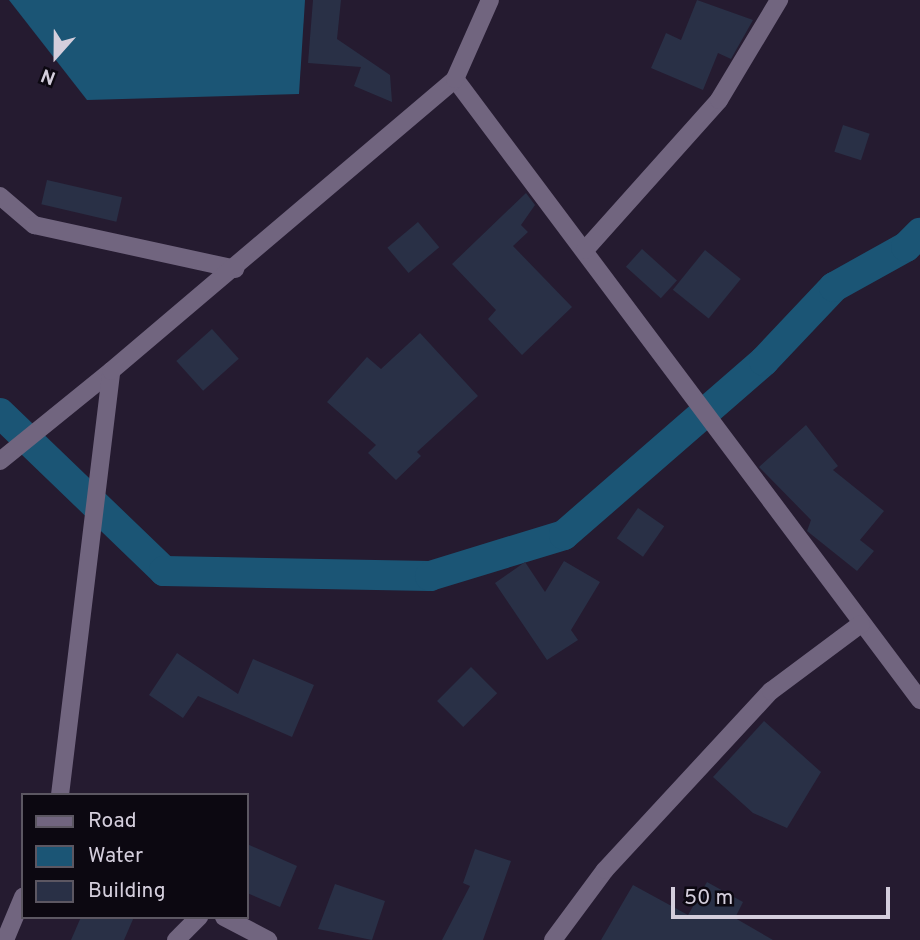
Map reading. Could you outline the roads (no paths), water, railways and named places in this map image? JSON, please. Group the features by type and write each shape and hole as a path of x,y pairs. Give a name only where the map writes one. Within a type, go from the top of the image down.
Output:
{"street":[{"path":"0,461 49,424 235,269 455,79 490,0"},
{"path":"585,250 719,100 779,0"},
{"path":"455,79 585,250 728,448 920,700"},
{"path":"0,196 34,225 235,269"},
{"path":"60,793 101,472 111,371"},
{"path":"553,940 604,870 771,691 861,624"},
{"path":"11,938 21,904"},
{"path":"176,940 198,919"},
{"path":"228,919 268,940"}],"water":[{"path":"9,0 305,0 299,94 87,100"}],"waterway":[{"path":"0,413 164,571 430,576 564,535 764,361 834,287 906,247 920,233"}]}
